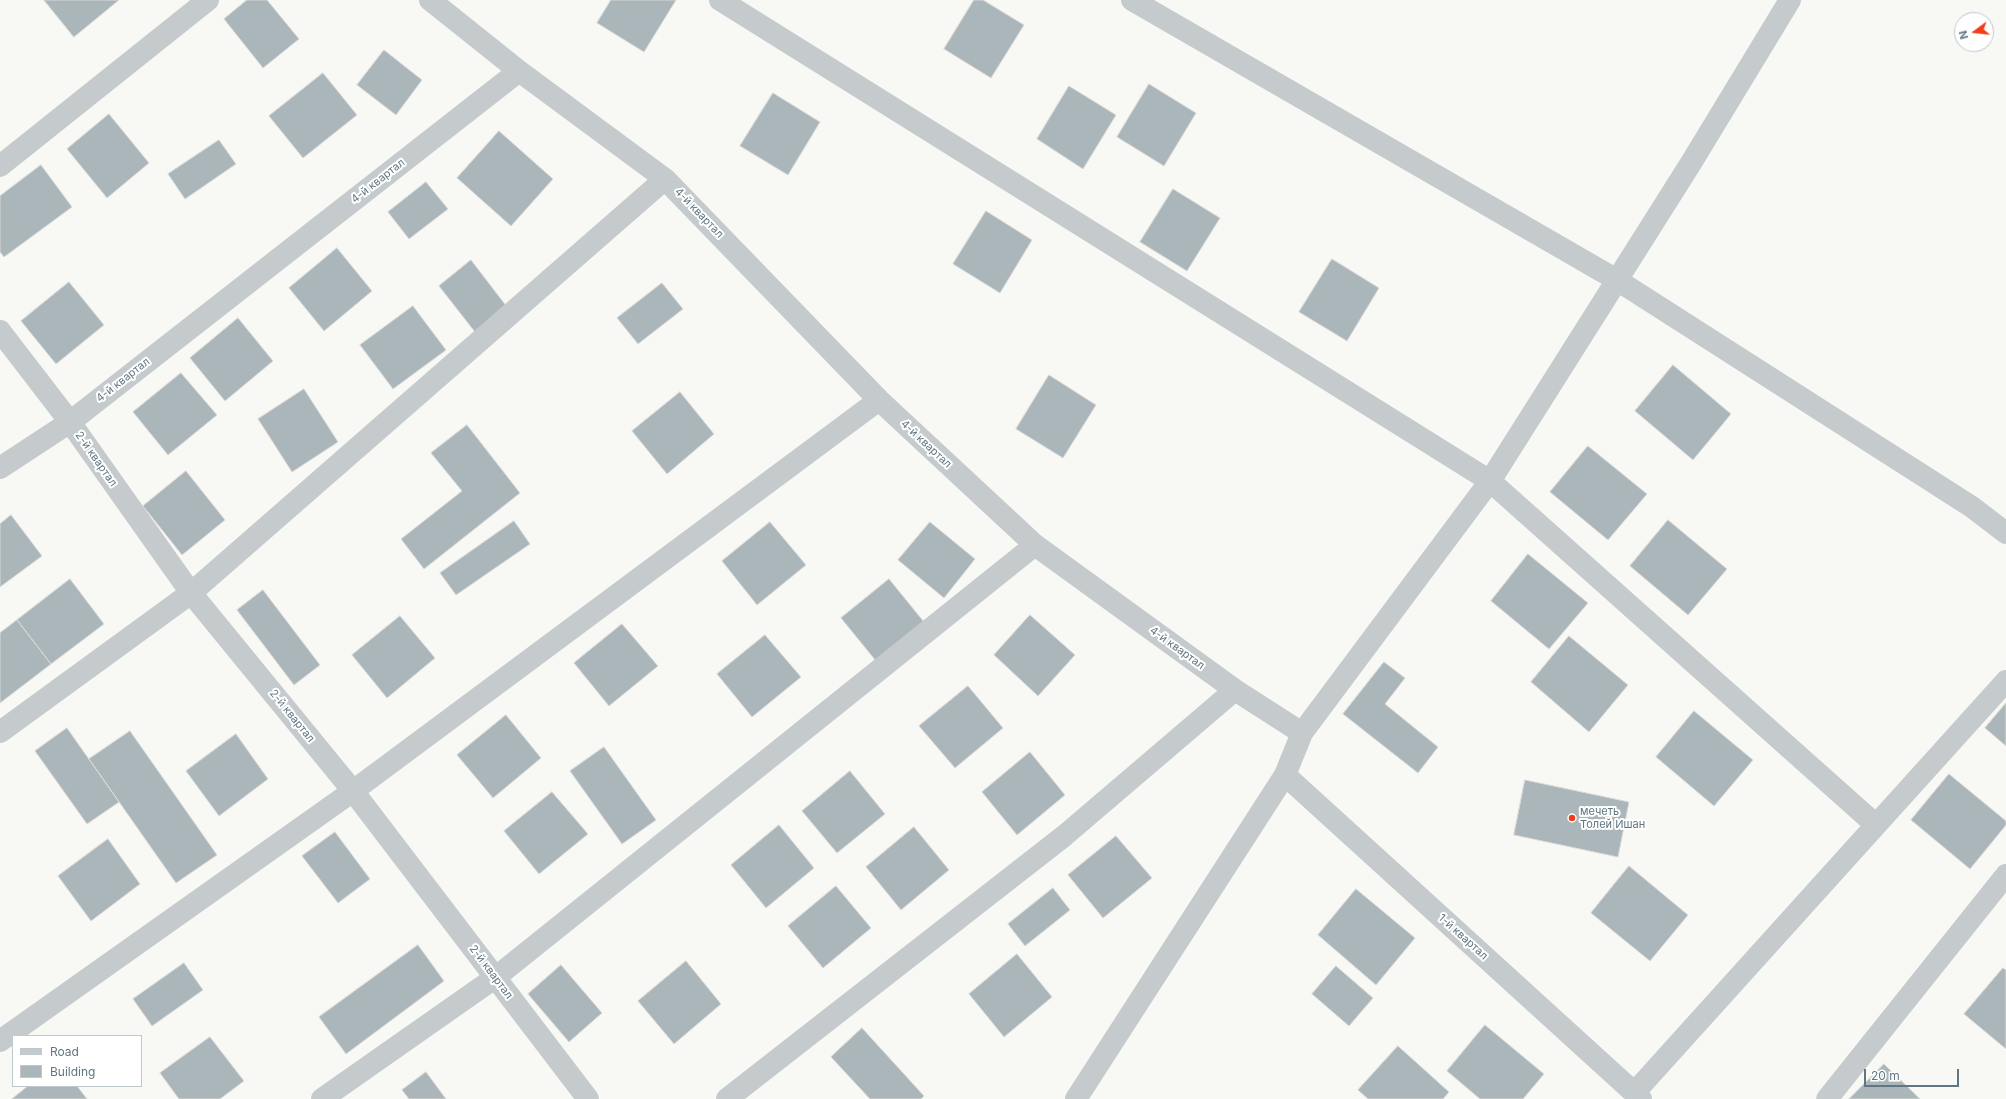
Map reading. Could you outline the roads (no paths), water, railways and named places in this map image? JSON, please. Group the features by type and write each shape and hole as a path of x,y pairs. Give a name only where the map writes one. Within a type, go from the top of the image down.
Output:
{"street":[{"path":"0,166 208,0"},
{"path":"430,0 519,71"},
{"path":"720,0 1490,481 1876,825"},
{"path":"1132,0 1617,280 1972,507 2006,533"},
{"path":"1076,1099 1285,775 1302,733 1490,481 1691,163 1790,0"},
{"name":"4-й квартал","path":"0,468 70,422 519,71 665,179 879,400 1035,545 1235,690 1302,733"},
{"path":"0,732 190,593 665,179"},
{"name":"2-й квартал","path":"0,331 70,422 190,593 353,791 588,1099"},
{"path":"0,1041 353,791 879,400"},
{"path":"322,1099 496,977 1035,545"},
{"path":"1637,1096 1876,825 2006,681"},
{"path":"727,1099 1064,836 1235,690"},
{"name":"1-й квартал","path":"1285,775 1637,1096"},
{"path":"1827,1099 2006,874"}],"place":[{"name":"мечеть Толей Ишан","path":"1572,818"}]}
